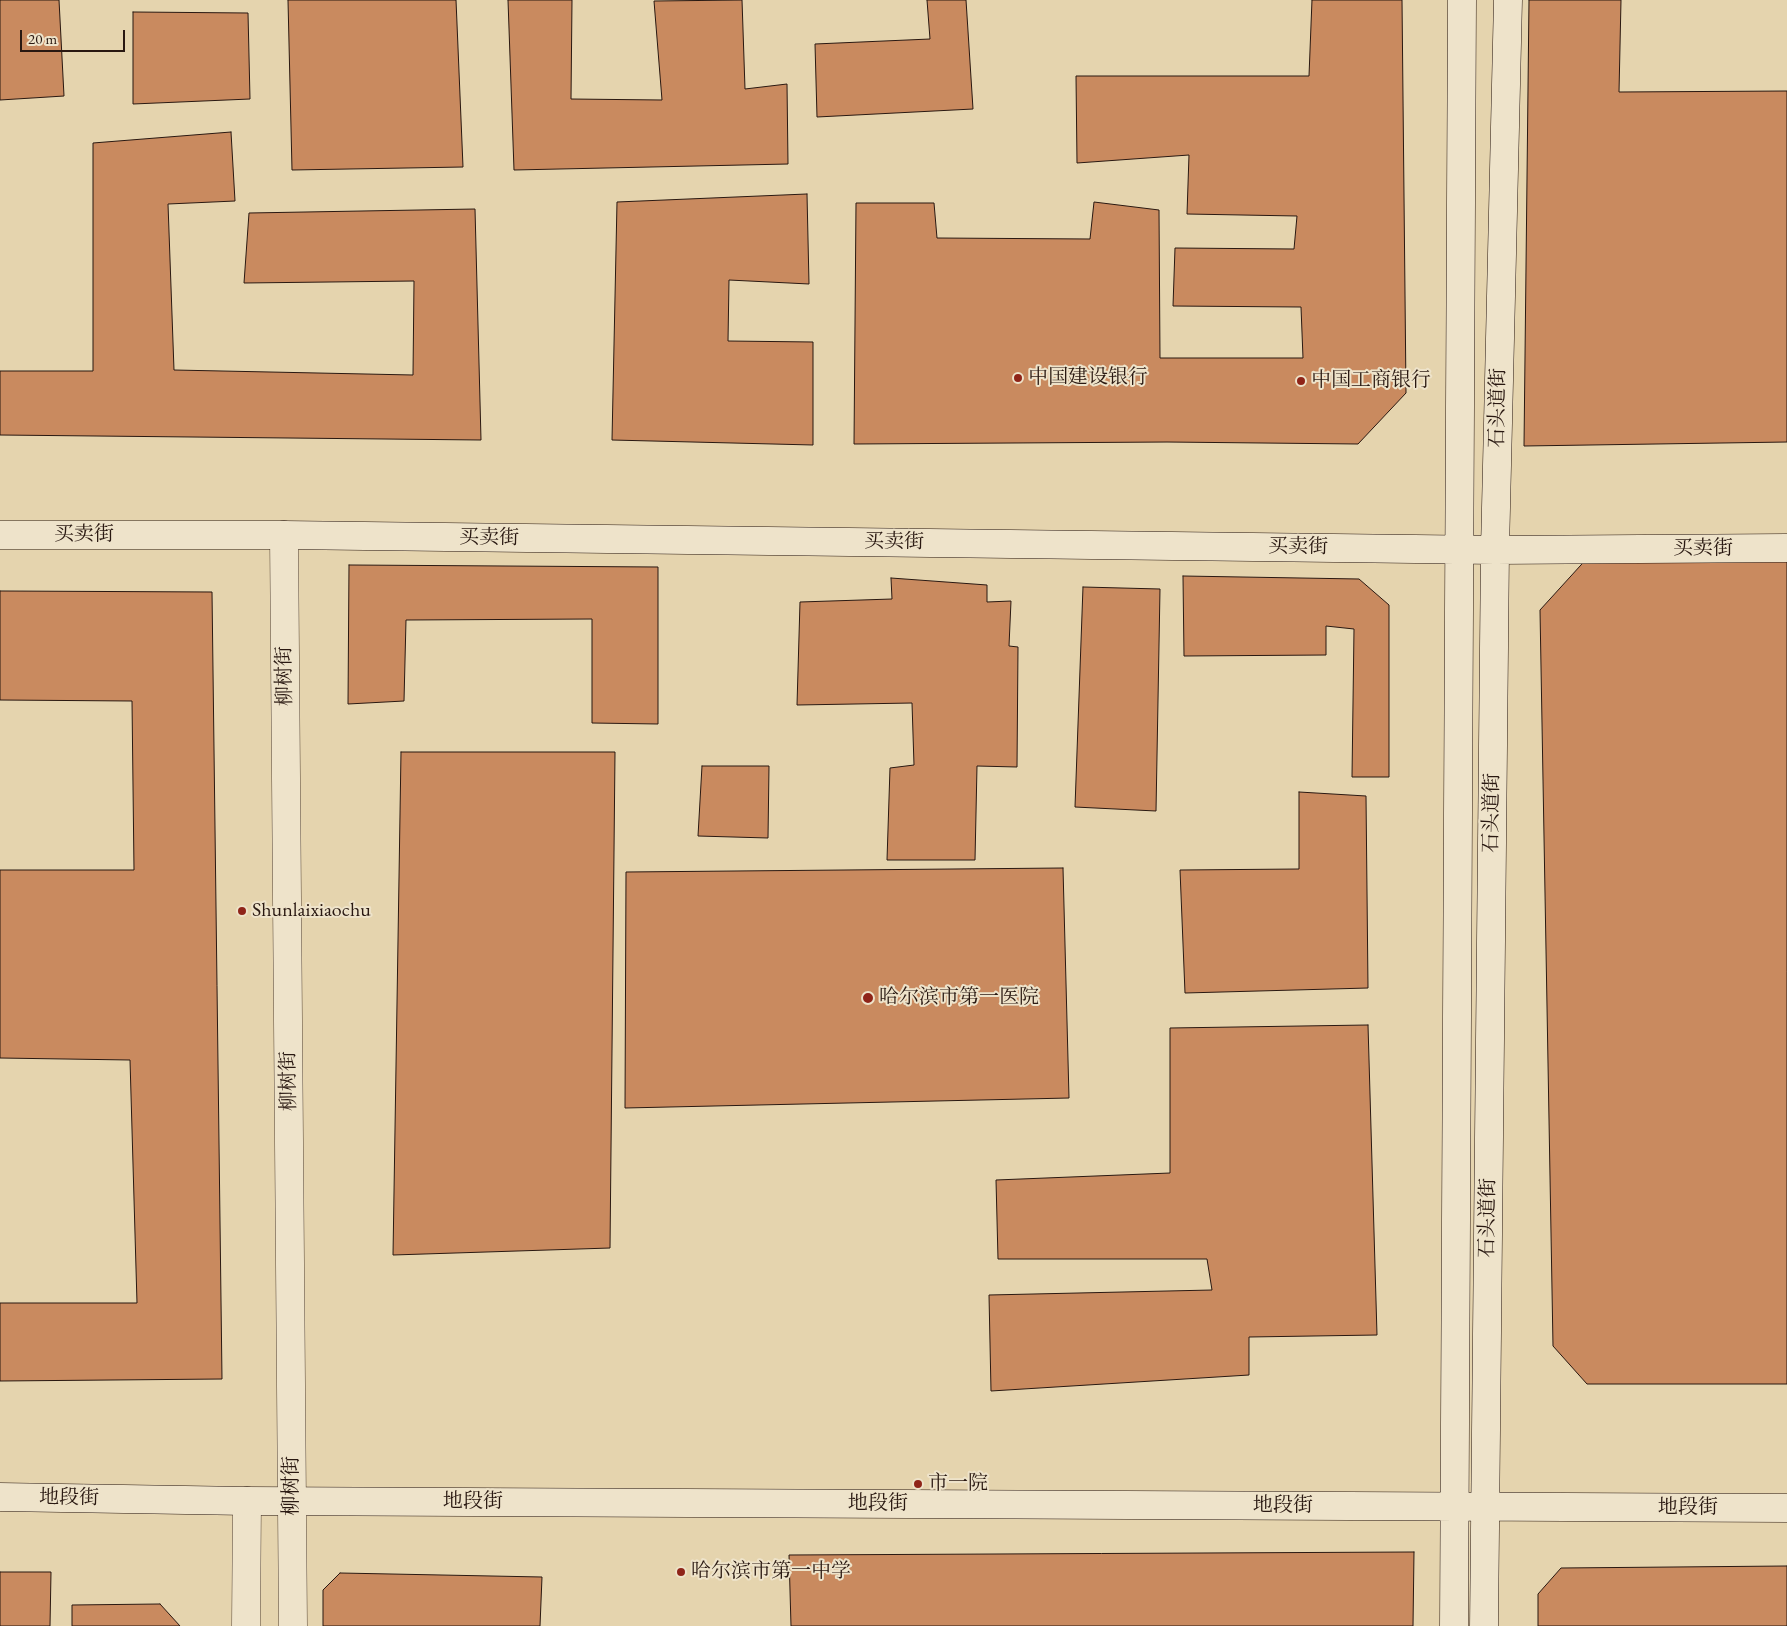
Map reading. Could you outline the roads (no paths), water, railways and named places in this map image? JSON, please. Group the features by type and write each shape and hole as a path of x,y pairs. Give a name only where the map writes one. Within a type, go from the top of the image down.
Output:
{"main road":[{"name":"石头道街","path":"1454,1626 1462,0"},
{"name":"石头道街","path":"1484,1626 1495,550 1508,0"},
{"name":"买卖街","path":"0,535 284,535 1460,548 1495,550 1787,548"},
{"name":"柳树街","path":"284,535 293,1626"},
{"name":"地段街","path":"0,1497 247,1501 1787,1508"},
{"path":"246,1626 247,1501"}],"place":[{"name":"中国建设银行","path":"1018,378"},
{"name":"中国工商银行","path":"1301,381"},
{"name":"Shunlaixiaochu","path":"242,911"},
{"name":"哈尔滨市第一医院","path":"868,998"},
{"name":"市一院","path":"918,1484"},
{"name":"哈尔滨市第一中学","path":"681,1572"}]}
